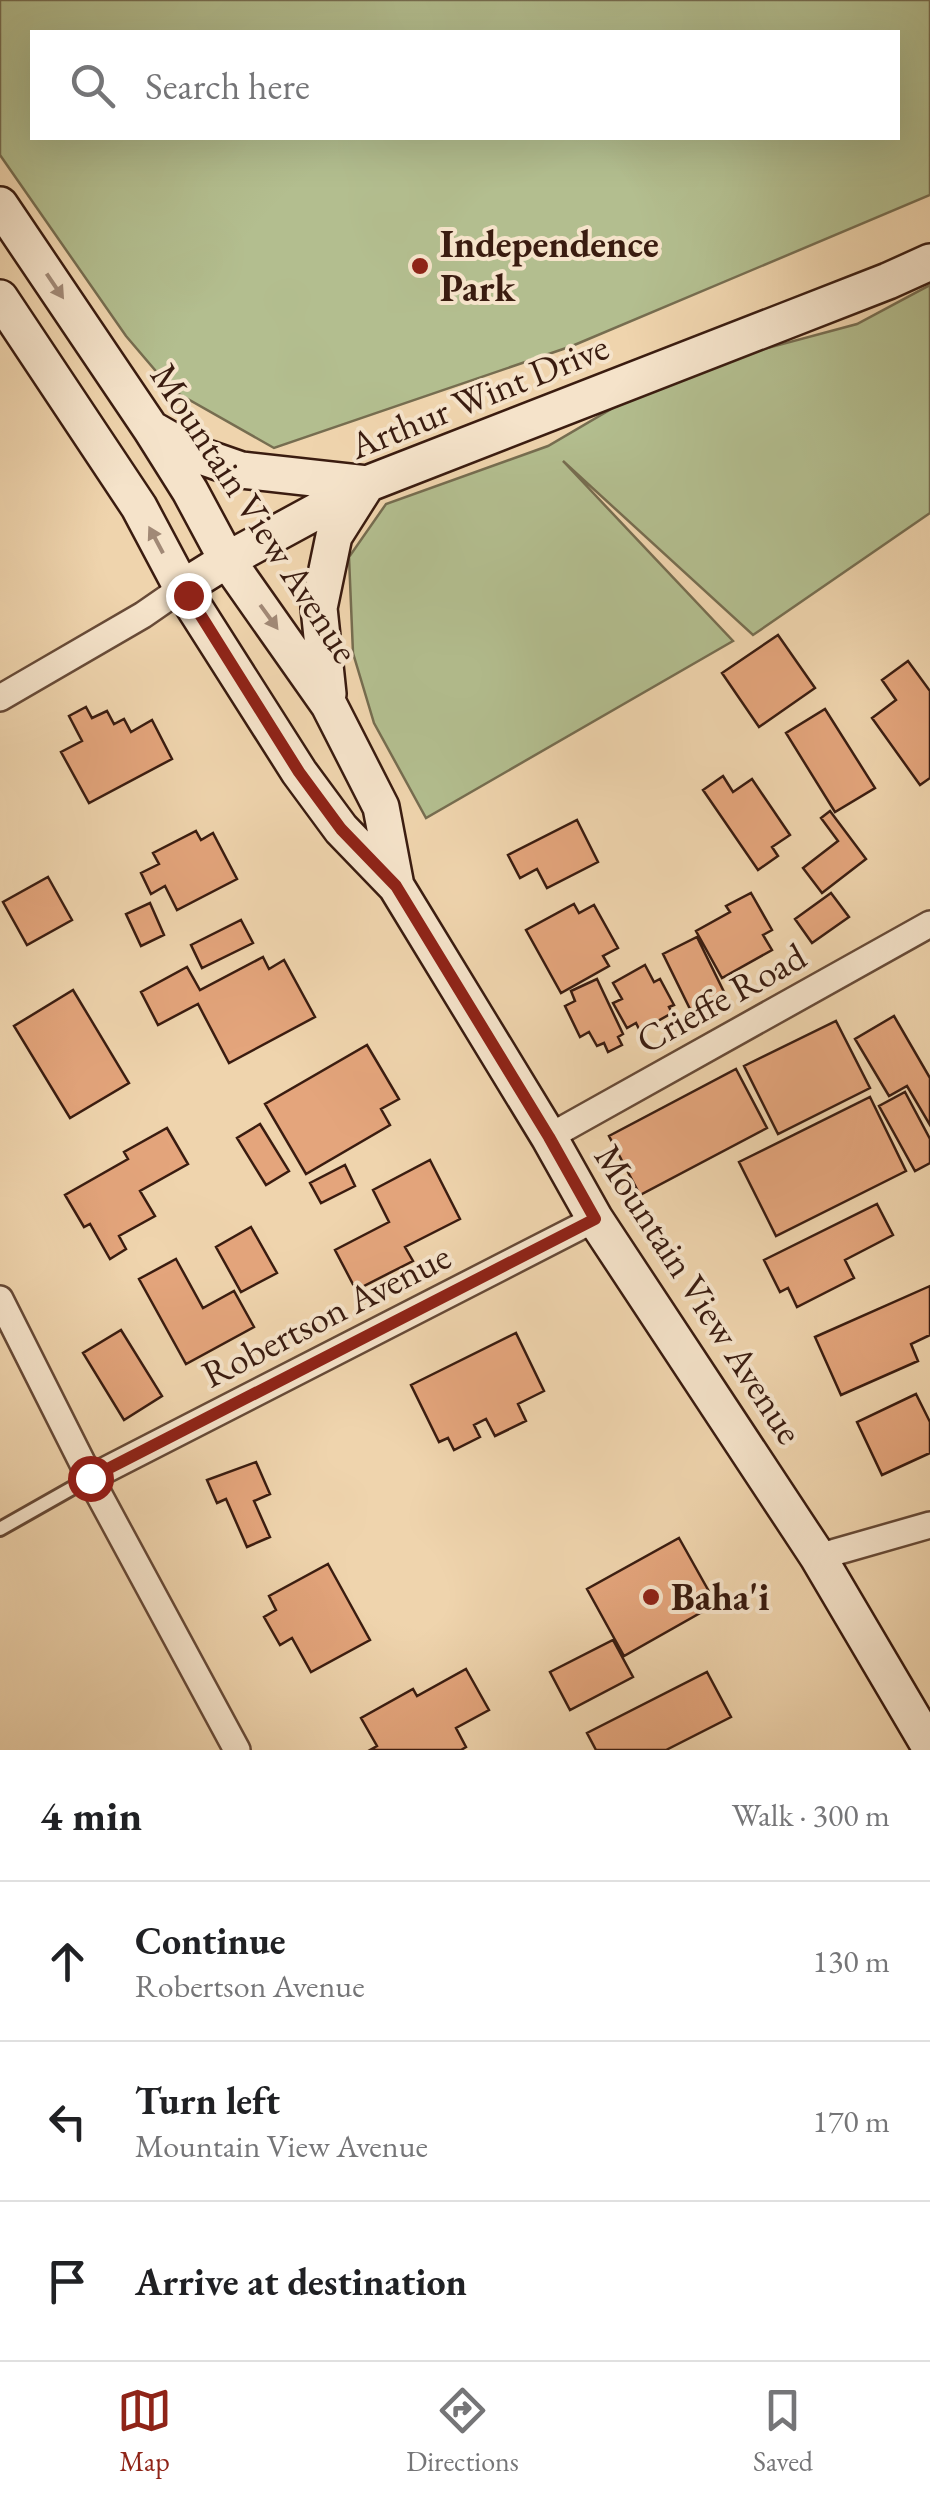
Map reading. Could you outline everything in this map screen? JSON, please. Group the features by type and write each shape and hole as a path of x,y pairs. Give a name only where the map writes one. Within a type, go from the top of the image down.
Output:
{"main road":[{"name":"Mountain View Avenue","path":"0,205 151,429 190,490 227,560 330,705 381,807 396,886"},
{"name":"Arthur Wint Drive","path":"182,588 367,484 930,262"},
{"name":"Mountain View Avenue","path":"0,298 139,507 182,588 299,772 341,829 396,886 595,1219 818,1558 930,1747"},
{"path":"151,429 195,454 241,470 367,484 334,536 319,608 330,705"}],"street":[{"path":"0,698 144,615 182,588"},
{"name":"Crieffe Road","path":"549,1137 930,924"},
{"name":"Robertson Avenue","path":"90,1478 595,1219"},
{"path":"0,1299 90,1478 237,1750"},
{"path":"818,1558 930,1524"}],"lane":[{"path":"0,1529 90,1478"}],"green space":[{"name":"Independence Park","path":"0,0 930,0 930,195 572,346 274,448 172,390 126,336 0,155"},
{"path":"930,285 930,513 753,635 563,461 733,641 426,818 374,723 353,653 349,557 386,504 548,446 671,374 857,324"}],"building":[{"path":"778,635 815,688 759,727 722,673"},
{"path":"908,661 930,691 930,778 920,785 872,718 896,700 882,680"},
{"path":"86,707 92,718 107,711 114,724 124,719 131,732 152,720 172,759 89,803 61,752 82,741 69,716"},
{"path":"825,709 875,788 835,812 786,733"},
{"path":"723,776 733,792 752,779 790,835 772,847 778,856 758,870 703,790"},
{"path":"830,811 866,859 822,893 803,868 838,841 821,818"},
{"path":"577,820 598,862 547,888 537,869 520,878 508,855"},
{"path":"196,831 201,840 213,833 237,879 177,910 165,886 151,894 141,873 159,864 153,853"},
{"path":"48,877 72,920 27,945 3,902"},
{"path":"751,893 772,930 763,935 772,950 722,978 696,931 730,912 726,906"},
{"path":"831,893 849,917 812,943 795,919"},
{"path":"150,903 164,935 141,946 126,914"},
{"path":"574,904 579,913 594,905 618,948 603,956 609,966 561,993 526,930"},
{"path":"241,920 253,943 202,968 191,945"},
{"path":"697,937 725,994 691,1011 663,954"},
{"path":"263,957 269,969 284,960 315,1017 229,1063 198,1004 158,1025 141,992 187,967 200,990"},
{"path":"645,965 654,982 660,979 674,1005 669,1007 672,1013 640,1031 636,1023 627,1028 613,1003 622,999 613,983"},
{"path":"597,979 623,1034 618,1037 622,1045 608,1052 604,1043 597,1046 589,1032 580,1037 565,1006 575,1001 571,991"},
{"path":"73,990 129,1083 70,1118 14,1026"},
{"path":"894,1016 930,1078 930,1125 907,1086 889,1096 855,1039"},
{"path":"836,1021 870,1088 778,1134 744,1066"},
{"path":"367,1045 399,1099 381,1109 390,1125 306,1174 265,1104"},
{"path":"736,1069 767,1128 640,1195 609,1136"},
{"path":"905,1092 930,1139 930,1163 915,1171 879,1106"},
{"path":"870,1097 906,1171 776,1236 739,1162"},
{"path":"260,1124 289,1171 266,1185 237,1138"},
{"path":"167,1128 188,1164 140,1191 155,1216 119,1236 126,1249 110,1259 90,1224 84,1227 65,1195 128,1159 124,1152"},
{"path":"430,1160 460,1219 405,1247 413,1261 356,1290 335,1250 389,1222 373,1190"},
{"path":"345,1165 355,1186 321,1203 310,1183"},
{"path":"877,1204 893,1235 845,1260 854,1278 797,1307 788,1288 780,1292 764,1260"},
{"path":"251,1227 277,1273 241,1292 216,1247"},
{"path":"176,1259 203,1308 234,1291 254,1327 186,1364 139,1279"},
{"path":"930,1286 930,1335 911,1344 918,1361 841,1395 815,1337"},
{"path":"121,1330 162,1396 124,1420 83,1353"},
{"path":"516,1333 544,1391 518,1404 526,1421 495,1436 486,1419 474,1425 480,1437 454,1450 448,1438 439,1442 411,1385"},
{"path":"916,1394 930,1422 930,1453 882,1475 857,1422"},
{"path":"256,1462 270,1494 254,1501 270,1537 247,1547 226,1499 217,1503 207,1480"},
{"name":"Baha'i","path":"679,1538 716,1604 624,1656 587,1589"},
{"path":"328,1564 370,1640 311,1672 292,1638 280,1645 264,1617 276,1610 269,1596"},
{"path":"613,1640 633,1677 570,1710 550,1672"},
{"path":"466,1669 489,1710 456,1728 466,1747 370,1750 377,1746 361,1718 413,1689 417,1696"},
{"path":"707,1672 731,1717 666,1750 596,1750 587,1733"}],"place":[{"name":"Independence Park","path":"420,266"},
{"name":"Baha'i","path":"651,1597"}],"route":[{"path":"90,1478 595,1219 396,886 341,829 299,772 188,595"}]}
